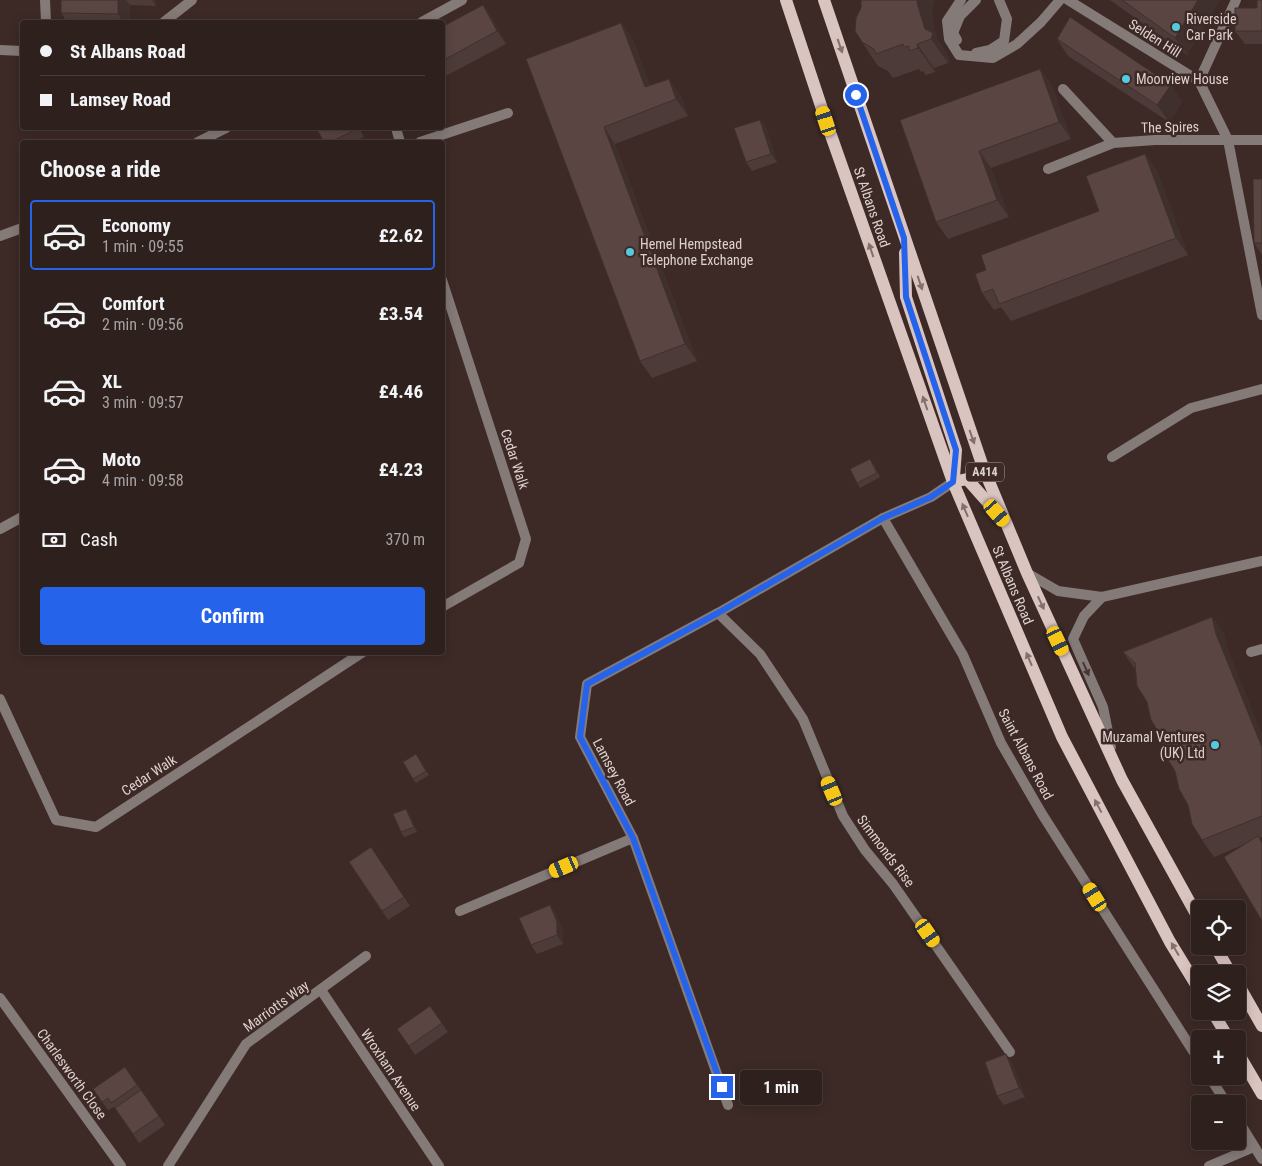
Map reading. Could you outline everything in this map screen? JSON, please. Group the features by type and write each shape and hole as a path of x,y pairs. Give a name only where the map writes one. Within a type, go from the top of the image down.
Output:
{"main road":[{"name":"St Albans Road","path":"786,0 826,121 953,482 1062,737 1170,942 1191,976"},
{"name":"St Albans Road","path":"824,0 980,459 1006,524 1113,761 1191,904"},
{"name":"A414","path":"904,238 906,297 956,450 953,482 967,479 1006,524"},
{"path":"1246,998 1262,1026"},
{"path":"1246,1067 1262,1094"}],"street":[{"path":"44,0 46,20"},
{"path":"167,20 192,0"},
{"path":"426,20 462,0"},
{"path":"961,0 947,21 949,39 960,55 993,58 1017,44 1041,22 1060,0"},
{"path":"976,0 960,16 953,34 962,48 976,53 990,50 1004,41 1007,19 999,0"},
{"name":"Selden Hill","path":"1068,0 1199,80"},
{"path":"1236,0 1199,80 1228,140 1262,311"},
{"path":"0,50 20,51"},
{"path":"1063,89 1113,143"},
{"path":"426,140 508,113"},
{"path":"202,140 222,130"},
{"name":"The Spires","path":"1048,169 1113,143 1155,140 1262,140"},
{"path":"0,236 20,229"},
{"name":"Cedar Walk","path":"445,605 519,563 526,539 446,301"},
{"path":"1112,458 1191,408 1262,389"},
{"path":"883,518 931,497 953,482"},
{"path":"0,529 20,518"},
{"name":"Lamsey Road","path":"728,1105 633,838 580,737 587,684 718,613 883,518"},
{"name":"Saint Albans Road","path":"883,518 963,655 1001,743 1042,814 1191,1048"},
{"path":"1027,573 1058,591 1102,597 1262,561"},
{"path":"1102,597 1084,616 1073,639 1103,707 1113,761"},
{"name":"Simmonds Rise","path":"718,613 760,654 803,719 843,816 865,850 893,884 1010,1052"},
{"path":"1251,652 1262,649"},
{"name":"Cedar Walk","path":"0,699 56,820 96,826 358,655"},
{"path":"460,911 633,838"},
{"name":"Marriotts Way","path":"168,1166 246,1044 366,956"},
{"name":"Wroxham Avenue","path":"321,990 439,1166"},
{"name":"Charlesworth Close","path":"0,998 121,1166"},
{"path":"1246,1134 1262,1159"},
{"path":"1209,1166 1254,1147"}],"building":[{"path":"61,0 118,0 118,14 61,13"},
{"path":"861,0 917,0 925,29 933,33 931,39 917,44 918,48 909,51 909,46 904,47 903,44 876,54 874,49 862,42 855,31 856,18 861,8"},
{"path":"1122,0 1198,0 1175,38"},
{"path":"1257,0 1262,0 1262,31 1235,31 1235,8 1257,8"},
{"path":"483,5 497,31 445,59 445,25"},
{"path":"1070,17 1171,85 1157,105 1057,39"},
{"name":"Hemel Hempstead Telephone Exchange","path":"621,23 645,87 669,79 676,99 604,127 685,344 640,361 526,59"},
{"path":"1040,69 1059,122 979,151 997,200 936,222 900,120"},
{"path":"760,120 771,154 746,162 734,128"},
{"path":"317,130 354,130 335,140 323,140"},
{"path":"1145,154 1176,238 999,304 993,289 982,293 975,274 986,270 981,255 1099,211 1086,176"},
{"path":"1253,179 1262,179 1262,243 1254,243"},
{"path":"870,459 877,473 857,483 850,469"},
{"name":"Muzamal Ventures (UK) Ltd","path":"1212,617 1216,634 1262,747 1262,816 1202,840 1192,824 1188,805 1179,789 1175,771 1165,755 1161,736 1151,720 1147,702 1137,686 1135,663 1123,652"},
{"path":"416,754 426,771 413,779 403,762"},
{"path":"406,809 414,827 401,832 393,814"},
{"path":"1258,836 1262,843 1262,921 1224,857"},
{"path":"371,847 404,897 382,911 349,862"},
{"path":"550,905 557,922 557,935 531,945 519,918"},
{"path":"430,1006 442,1023 409,1046 397,1029"},
{"path":"1006,1054 1019,1088 997,1096 985,1062"},
{"path":"125,1067 137,1085 111,1103 108,1098 102,1102 93,1089"},
{"path":"141,1090 159,1116 133,1134 115,1108"}],"place":[{"name":"Riverside Car Park","path":"1176,27"},
{"name":"Moorview House","path":"1126,79"},
{"name":"Hemel Hempstead Telephone Exchange","path":"630,252"},
{"name":"Muzamal Ventures (UK) Ltd","path":"1215,745"}],"route":[{"path":"722,1087 633,838 580,737 587,684 718,613 883,518 931,497 953,482 956,450 906,297 904,238 856,95"}]}
